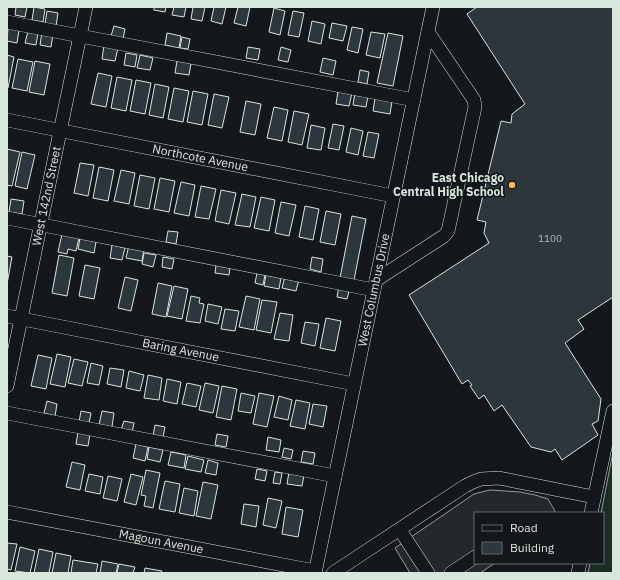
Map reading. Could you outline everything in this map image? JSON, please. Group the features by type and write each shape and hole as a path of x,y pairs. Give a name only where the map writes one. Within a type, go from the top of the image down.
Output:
{"street":[{"name":"West 142nd Street","path":"7,386 86,7"},
{"name":"West Columbus Drive","path":"315,572 433,7"},
{"path":"7,22 414,100"},
{"path":"7,218 375,285 444,236 448,231 475,107 474,100 428,32"},
{"name":"Northcote Avenue","path":"7,120 393,196"},
{"name":"Baring Avenue","path":"7,316 354,384"},
{"path":"591,512 613,411"},
{"path":"7,413 335,476"},
{"path":"333,573 465,486 481,479 499,478 594,497"},
{"name":"Magoun Avenue","path":"7,512 315,572"},
{"path":"400,530 428,573"},
{"path":"451,573 474,558"}],"green space":[{"path":"613,452 613,573 588,573 590,564 604,564 604,512 601,512"}],"shaded area":[{"path":"490,490 520,492 535,495 548,499 555,512 474,512 474,564 494,564 480,573 410,573 395,548 474,494"}],"building":[{"path":"16,7 27,7 25,17 15,15"},
{"path":"34,7 45,9 43,22 32,20"},
{"path":"154,7 166,7 165,12 154,10"},
{"path":"174,7 186,7 184,17 172,15"},
{"path":"193,7 205,7 202,21 191,19"},
{"path":"214,7 226,7 222,24 211,21"},
{"path":"238,7 250,7 246,26 234,23"},
{"name":"East Chicago Central High School","path":"477,7 613,7 613,297 578,320 584,329 565,343 601,399 598,421 592,424 598,435 562,460 555,449 551,452 531,447 502,405 494,411 484,395 479,399 470,386 472,385 468,380 462,384 409,295 489,243 484,233 486,222 477,220 501,121 511,123 512,114 525,104 467,14"},
{"path":"274,8 285,11 280,35 269,32"},
{"path":"47,11 58,13 56,26 45,24"},
{"path":"293,11 304,13 299,37 288,35"},
{"path":"312,21 325,24 321,44 308,41"},
{"path":"332,23 347,26 343,41 329,38"},
{"path":"114,26 125,29 123,39 111,36"},
{"path":"352,27 363,29 358,53 347,50"},
{"path":"8,28 19,30 17,43 7,41"},
{"path":"28,31 38,33 36,45 25,43"},
{"path":"42,32 53,34 51,47 40,45"},
{"path":"371,32 385,34 380,58 366,55"},
{"path":"167,33 181,36 179,48 165,45"},
{"path":"388,33 403,36 393,86 377,83"},
{"path":"182,37 190,39 188,49 180,48"},
{"path":"104,45 118,48 115,61 102,59"},
{"path":"248,47 260,49 258,60 246,58"},
{"path":"281,47 291,50 288,62 278,60"},
{"path":"126,53 137,55 135,67 124,65"},
{"path":"7,55 14,57 8,88 7,87"},
{"path":"140,55 153,58 150,70 137,68"},
{"path":"323,58 336,61 333,75 320,72"},
{"path":"18,59 33,62 27,91 12,88"},
{"path":"35,61 50,64 44,95 29,92"},
{"path":"177,61 191,63 189,75 175,73"},
{"path":"360,70 369,72 367,84 358,82"},
{"path":"98,73 112,76 106,107 91,104"},
{"path":"117,77 132,80 126,111 111,108"},
{"path":"136,80 151,83 145,114 130,111"},
{"path":"155,84 169,87 163,118 149,115"},
{"path":"174,88 189,91 183,122 168,119"},
{"path":"193,91 208,94 202,125 187,122"},
{"path":"338,91 352,93 349,106 336,104"},
{"path":"355,93 368,96 366,107 353,105"},
{"path":"214,94 229,97 222,128 208,125"},
{"path":"375,98 392,101 390,114 373,111"},
{"path":"246,101 261,104 255,135 240,132"},
{"path":"274,107 288,110 282,141 267,138"},
{"path":"294,111 309,114 302,145 288,142"},
{"path":"333,124 344,126 339,150 328,148"},
{"path":"311,125 325,128 321,150 307,148"},
{"path":"351,128 363,131 358,155 346,152"},
{"path":"368,132 379,134 374,158 363,156"},
{"path":"7,149 20,152 12,186 7,185"},
{"path":"22,152 35,155 27,189 15,186"},
{"path":"80,163 94,165 88,196 74,193"},
{"path":"99,167 114,170 108,201 93,198"},
{"path":"121,170 135,173 129,204 114,201"},
{"path":"140,175 155,178 149,209 134,206"},
{"path":"160,178 175,181 169,212 154,209"},
{"path":"181,182 195,185 189,216 174,213"},
{"path":"201,186 216,189 209,219 195,217"},
{"path":"221,190 236,193 229,224 215,221"},
{"path":"242,194 256,197 250,227 235,225"},
{"path":"261,197 275,200 269,231 254,228"},
{"path":"11,199 24,201 22,214 9,212"},
{"path":"281,202 296,205 289,236 275,233"},
{"path":"305,206 319,209 313,240 299,237"},
{"path":"326,211 341,214 335,245 320,242"},
{"path":"352,216 366,219 354,280 340,278"},
{"path":"168,231 178,232 176,244 166,242"},
{"path":"62,234 79,238 76,251 68,249 67,254 58,252"},
{"path":"80,238 96,242 94,253 78,249"},
{"path":"112,245 125,248 122,260 110,258"},
{"path":"129,245 144,249 142,261 126,258"},
{"path":"144,253 156,255 153,267 142,264"},
{"path":"59,255 74,258 67,296 52,293"},
{"path":"7,256 12,257 7,284"},
{"path":"163,257 174,259 172,269 162,267"},
{"path":"312,257 323,259 321,272 310,269"},
{"path":"85,265 100,268 94,299 79,296"},
{"path":"216,265 230,267 229,275 215,273"},
{"path":"257,273 265,275 263,285 255,283"},
{"path":"266,275 281,278 279,289 264,286"},
{"path":"285,276 299,279 296,291 282,288"},
{"path":"125,277 138,280 131,311 118,308"},
{"path":"158,283 172,286 166,317 152,314"},
{"path":"174,286 188,289 182,319 167,316"},
{"path":"339,286 350,288 347,299 337,297"},
{"path":"191,296 200,298 199,303 204,304 200,323 186,321"},
{"path":"246,296 260,299 254,330 239,327"},
{"path":"262,300 277,302 271,333 256,330"},
{"path":"208,304 222,307 218,324 205,321"},
{"path":"225,309 239,311 235,331 221,329"},
{"path":"280,313 293,315 289,341 274,339"},
{"path":"326,318 341,321 335,351 320,348"},
{"path":"305,322 319,324 315,346 301,343"},
{"path":"57,354 71,357 65,387 50,384"},
{"path":"38,355 52,358 46,389 31,386"},
{"path":"74,359 88,362 82,386 68,383"},
{"path":"91,363 103,366 99,385 87,383"},
{"path":"110,368 124,370 121,387 107,384"},
{"path":"129,371 144,375 140,391 126,388"},
{"path":"148,375 162,378 159,400 144,398"},
{"path":"167,379 181,382 177,404 163,401"},
{"path":"187,383 201,386 196,407 182,404"},
{"path":"205,383 219,386 213,413 199,410"},
{"path":"222,386 237,389 231,420 216,417"},
{"path":"241,393 255,396 251,413 238,411"},
{"path":"259,393 274,396 267,427 253,424"},
{"path":"279,396 292,400 288,420 274,417"},
{"path":"296,400 310,403 305,429 290,426"},
{"path":"47,401 57,404 55,416 44,413"},
{"path":"313,404 327,406 323,427 309,424"},
{"path":"81,411 91,413 89,423 79,422"},
{"path":"102,411 114,413 112,427 99,425"},
{"path":"124,421 134,423 132,433 121,430"},
{"path":"155,425 165,427 163,437 153,436"},
{"path":"78,432 90,434 88,446 76,444"},
{"path":"217,434 228,436 226,447 215,445"},
{"path":"268,437 281,440 279,452 266,450"},
{"path":"136,444 148,447 145,461 133,458"},
{"path":"149,447 163,450 160,462 147,459"},
{"path":"284,448 293,450 291,459 282,457"},
{"path":"303,451 315,453 313,464 301,462"},
{"path":"171,452 186,455 184,468 168,465"},
{"path":"188,456 204,460 201,472 185,469"},
{"path":"208,460 218,463 216,475 205,473"},
{"path":"72,462 85,465 80,490 66,487"},
{"path":"257,469 267,471 265,481 255,479"},
{"path":"146,470 160,473 153,508 144,506 146,496 141,495"},
{"path":"275,472 282,473 280,484 273,483"},
{"path":"289,472 304,475 302,486 287,484"},
{"path":"89,474 103,477 100,494 85,491"},
{"path":"131,474 143,477 136,505 124,502"},
{"path":"108,476 122,479 117,501 103,498"},
{"path":"165,481 180,484 175,512 159,509"},
{"path":"203,482 218,485 211,519 196,516"},
{"path":"184,488 198,491 194,516 179,513"},
{"path":"268,498 282,501 276,528 263,525"},
{"path":"244,504 259,506 256,527 241,524"},
{"path":"286,507 303,510 298,537 282,534"},
{"path":"7,543 17,544 11,570 7,569"},
{"path":"20,547 35,551 30,573 15,571"},
{"path":"39,549 53,552 49,573 34,573"},
{"path":"56,553 71,556 68,573 52,573"},
{"path":"73,560 98,564 96,573 71,573"},
{"path":"102,561 118,564 116,573 100,573"},
{"path":"119,564 135,567 133,573 117,573"},
{"path":"145,568 162,571 161,573 144,573"}],"place":[{"name":"East Chicago Central High School","path":"512,185"}]}
